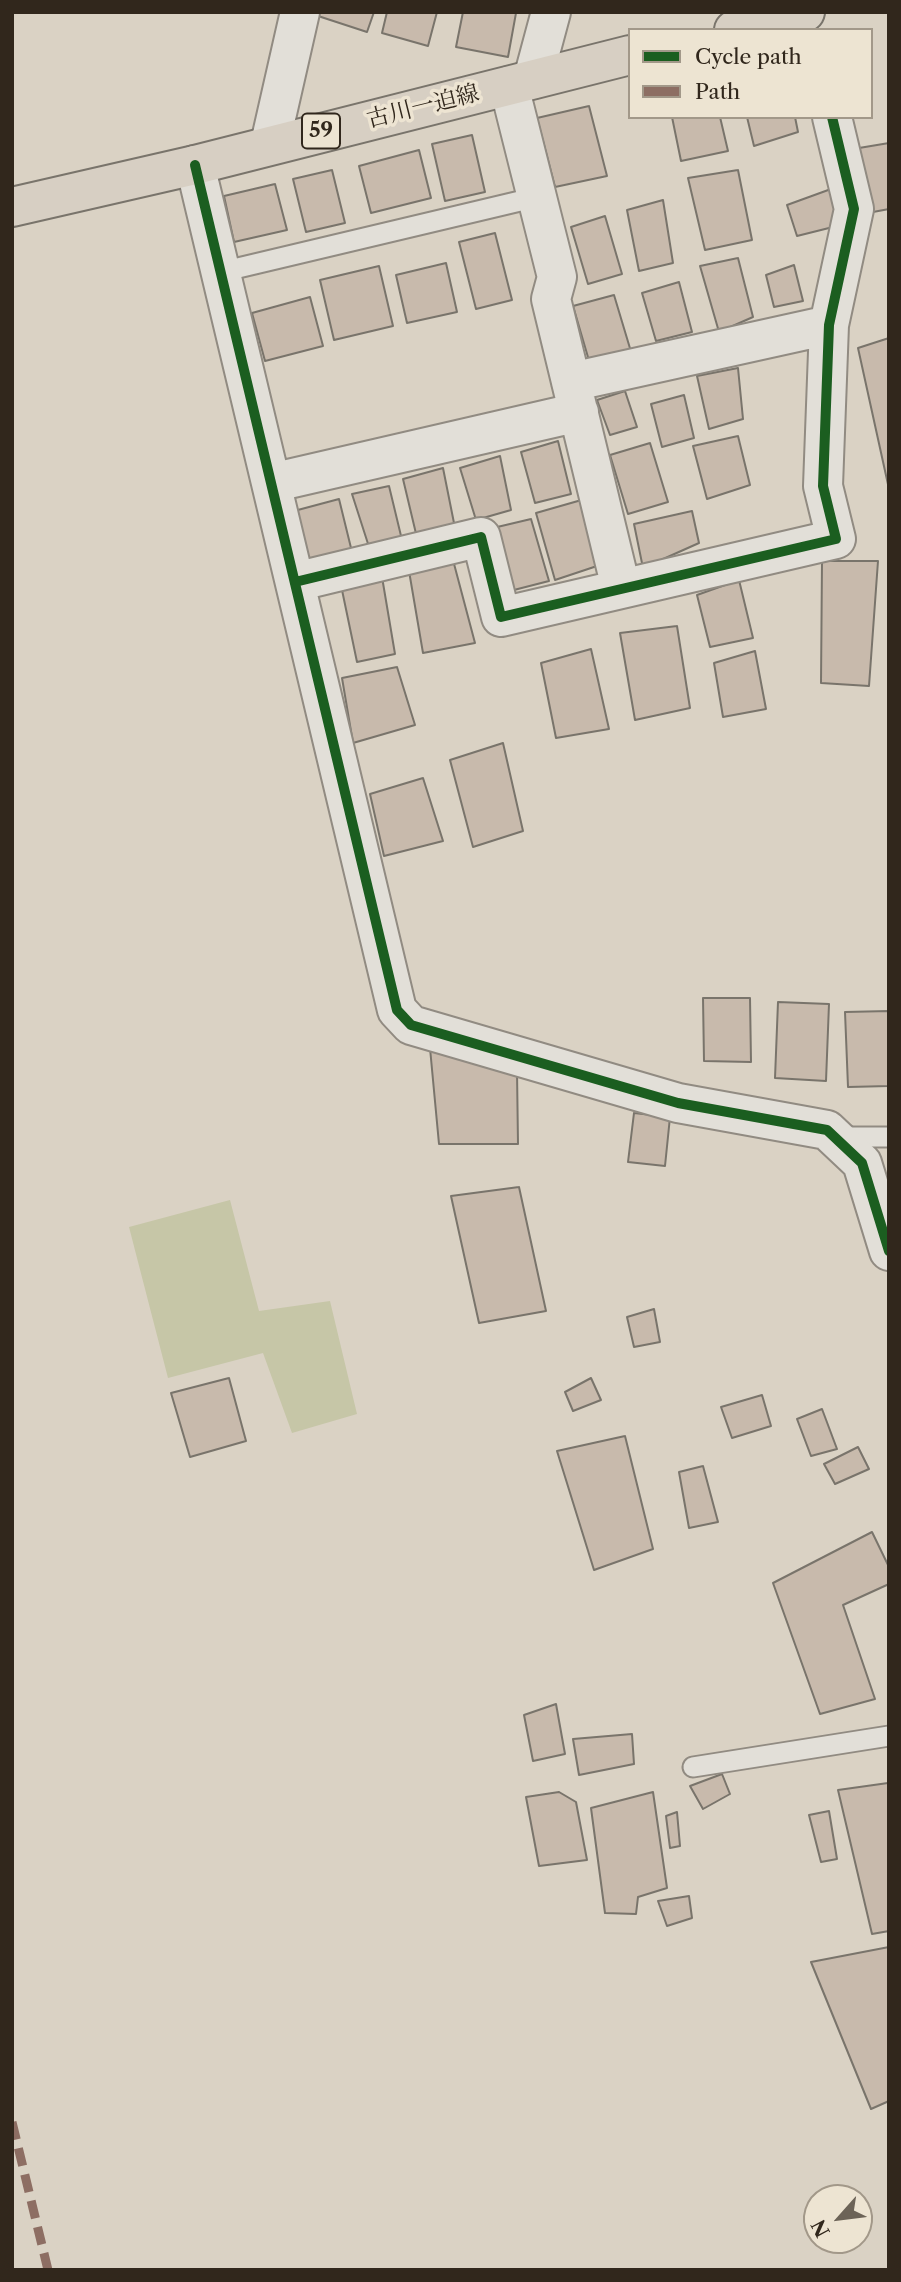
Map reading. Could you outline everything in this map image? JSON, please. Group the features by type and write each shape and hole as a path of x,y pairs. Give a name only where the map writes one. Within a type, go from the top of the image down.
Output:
{"main road":[{"path":"742,28 805,12"},
{"name":"古川一迫線","path":"12,207 195,165 628,56"}],"street":[{"path":"270,144 300,12"},
{"path":"551,12 521,83 537,197 557,277 551,299 621,588"},
{"path":"295,582 481,537 501,617 836,539 823,486 829,324 854,209 832,119"},
{"path":"195,165 397,1010 411,1025 678,1103 827,1130 862,1163 889,1251"},
{"path":"271,484 829,324"}],"lane":[{"path":"221,272 537,197"},
{"path":"835,1137 889,1138"},
{"path":"693,1767 889,1736"}],"green space":[{"path":"230,1200 259,1311 330,1301 357,1414 292,1433 263,1353 168,1378 129,1227"}],"building":[{"path":"316,12 374,12 367,32 315,15"},
{"path":"387,12 437,12 428,46 382,33"},
{"path":"463,12 516,13 508,57 456,47"},
{"path":"589,106 607,176 555,187 537,118"},
{"path":"672,119 720,119 728,151 681,161"},
{"path":"747,119 795,119 798,132 754,146"},
{"path":"472,135 485,192 445,201 432,144"},
{"path":"889,143 889,209 873,212 859,148"},
{"path":"419,150 431,198 371,213 359,166"},
{"path":"332,170 345,223 306,232 293,179"},
{"path":"738,170 752,240 705,250 688,178"},
{"path":"275,184 287,230 234,242 224,196"},
{"path":"831,189 837,226 797,236 787,205"},
{"path":"663,200 673,263 639,271 627,210"},
{"path":"605,216 622,274 588,284 571,227"},
{"path":"495,233 512,300 476,309 459,242"},
{"path":"738,258 753,317 719,332 700,266"},
{"path":"446,263 457,312 407,323 396,275"},
{"path":"794,265 803,301 774,307 766,275"},
{"path":"379,266 393,326 334,340 320,280"},
{"path":"679,282 692,332 656,341 642,293"},
{"path":"614,295 632,355 590,364 573,306"},
{"path":"310,297 323,346 265,361 252,313"},
{"path":"889,338 889,489 858,348"},
{"path":"738,368 743,419 709,429 697,376"},
{"path":"625,391 637,427 610,435 597,400"},
{"path":"684,395 694,438 662,447 651,404"},
{"path":"738,436 750,485 707,499 693,446"},
{"path":"558,441 571,494 535,503 521,452"},
{"path":"650,443 668,502 628,514 610,455"},
{"path":"500,456 511,510 476,520 460,468"},
{"path":"443,468 456,533 418,542 403,479"},
{"path":"389,486 402,540 370,550 352,494"},
{"path":"339,499 352,552 310,565 294,511"},
{"path":"585,499 597,566 555,580 536,513"},
{"path":"692,511 699,543 643,568 634,524"},
{"path":"531,519 549,581 510,591 493,528"},
{"path":"453,560 475,643 423,653 409,571"},
{"path":"822,561 878,561 869,686 821,683"},
{"path":"382,577 395,654 357,662 342,590"},
{"path":"739,580 753,638 710,647 697,595"},
{"path":"677,626 690,708 635,720 620,633"},
{"path":"591,649 609,729 556,738 541,663"},
{"path":"755,651 766,709 723,717 714,663"},
{"path":"397,667 415,725 353,743 342,678"},
{"path":"503,743 523,831 473,847 450,760"},
{"path":"423,778 443,841 384,856 370,794"},
{"path":"703,998 750,998 751,1062 704,1061"},
{"path":"778,1002 829,1004 826,1081 775,1078"},
{"path":"889,1011 889,1086 848,1087 845,1012"},
{"path":"430,1048 517,1071 518,1144 439,1144"},
{"path":"634,1113 670,1117 665,1166 628,1162"},
{"path":"519,1187 546,1311 479,1323 451,1196"},
{"path":"654,1309 660,1342 634,1347 627,1317"},
{"path":"229,1378 246,1441 190,1457 171,1393"},
{"path":"591,1378 601,1400 573,1411 565,1392"},
{"path":"762,1395 771,1426 732,1438 721,1407"},
{"path":"822,1409 837,1449 811,1456 797,1419"},
{"path":"625,1436 653,1549 594,1570 557,1451"},
{"path":"858,1447 869,1469 835,1484 824,1464"},
{"path":"703,1466 718,1522 689,1528 679,1472"},
{"path":"872,1532 889,1567 889,1584 843,1605 875,1699 820,1714 773,1583"},
{"path":"556,1704 565,1754 533,1761 524,1715"},
{"path":"632,1734 634,1764 579,1775 573,1739"},
{"path":"722,1774 730,1794 703,1809 690,1786"},
{"path":"888,1783 889,1931 872,1934 838,1790"},
{"path":"559,1792 576,1802 587,1860 539,1866 526,1797"},
{"path":"653,1792 667,1888 638,1897 636,1914 605,1913 591,1808"},
{"path":"829,1811 837,1859 821,1862 809,1815"},
{"path":"677,1812 680,1846 670,1848 666,1816"},
{"path":"689,1896 692,1918 667,1926 658,1901"},
{"path":"889,1947 889,2101 871,2109 811,1962"}],"marked path":[{"path":"12,2122 48,2270"}],"cycle path":[{"path":"295,582 481,537 501,617 836,539 823,486 829,325 854,209 832,119"},
{"path":"195,165 397,1010 411,1025 678,1103 827,1130 862,1163 889,1251"}]}
